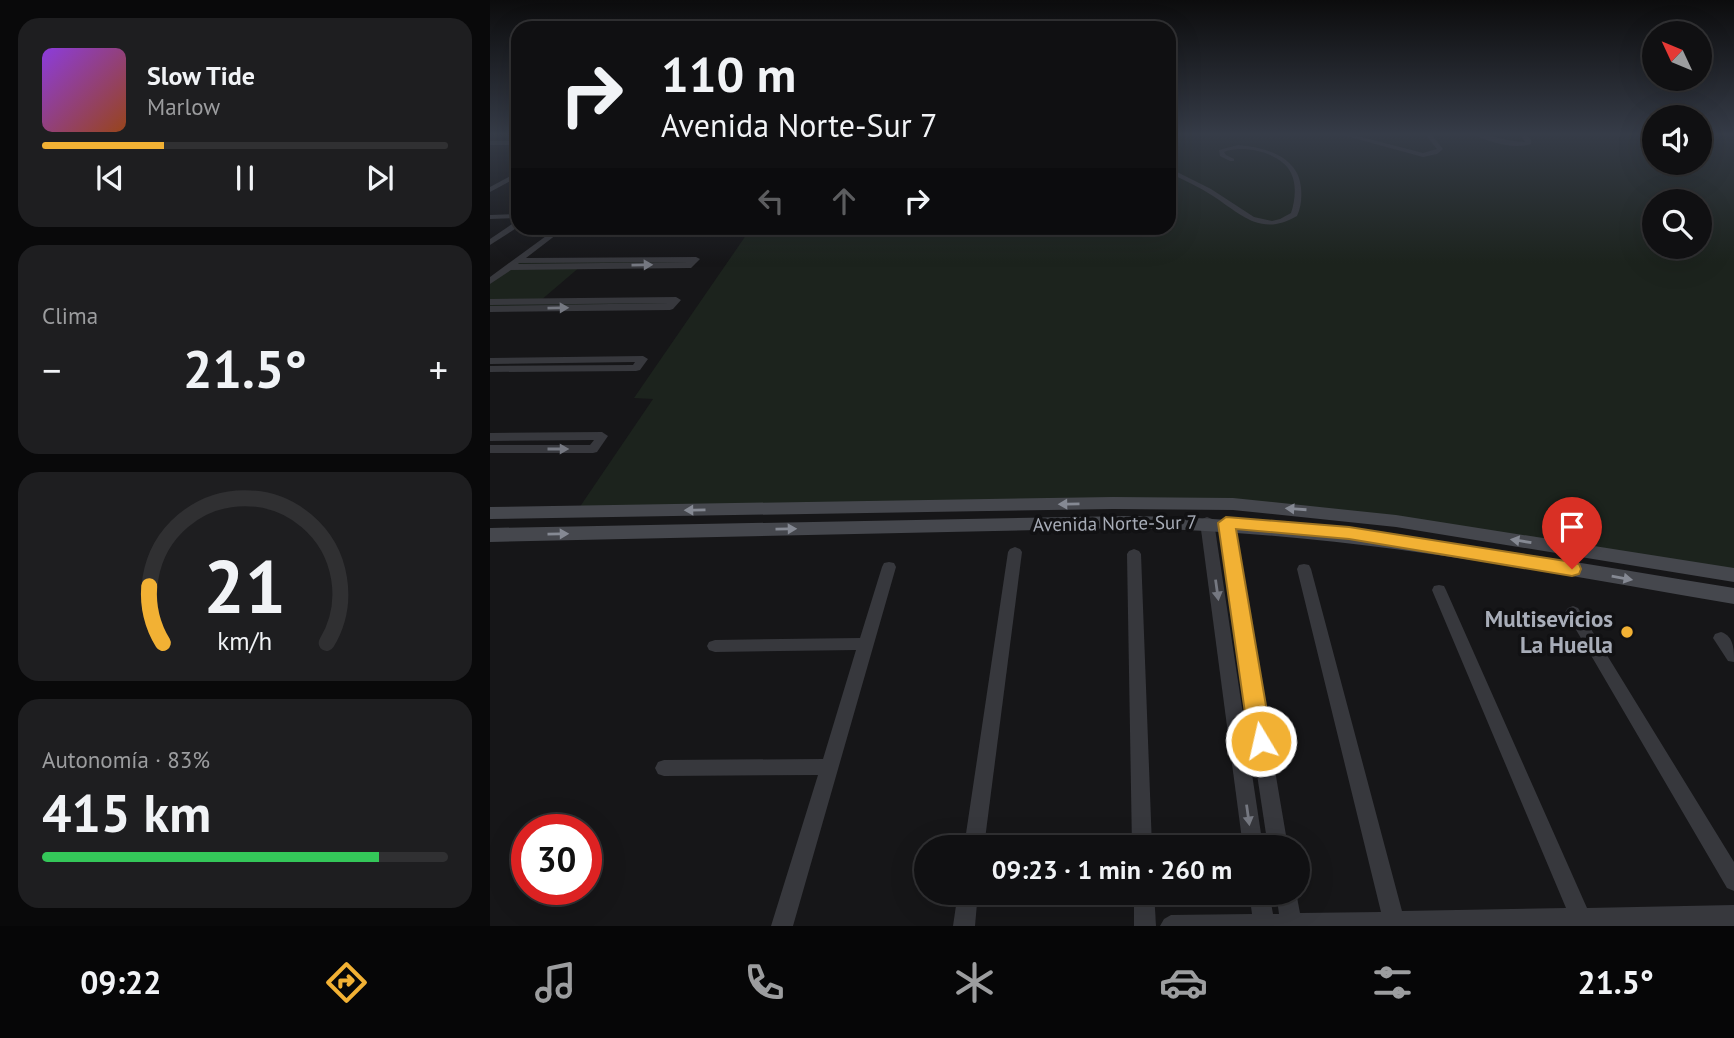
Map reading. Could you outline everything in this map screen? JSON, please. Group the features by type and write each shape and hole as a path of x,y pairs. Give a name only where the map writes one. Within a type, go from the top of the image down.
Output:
{"main road":[{"name":"Avenida Norte-Sur 7","path":"490,513 1140,503 1233,504 1396,520 1729,574"},
{"name":"Avenida Norte-Sur 7","path":"490,535 1216,522 1349,533 1734,596"}],"street":[{"path":"490,190 511,176"},
{"path":"1181,176 1216,195 1248,217 1275,222 1294,214 1297,205 1295,176"},
{"path":"490,217 511,216"},
{"path":"490,235 511,221"},
{"path":"490,243 511,229"},
{"path":"490,281 552,235"},
{"path":"696,259 691,265 513,264 696,259"},
{"path":"490,302 676,300 670,307 490,309"},
{"path":"490,361 643,359 636,368 490,369"},
{"path":"490,437 602,436 593,449 490,449"},
{"path":"1216,522 1252,835"},
{"path":"1216,522 1276,835"},
{"path":"976,835 1015,552"},
{"path":"1134,554 1142,835"},
{"path":"782,926 890,567"},
{"path":"1304,569 1394,924"},
{"path":"1439,590 1583,922"},
{"path":"1573,612 1734,881"},
{"path":"1721,638 1734,656"},
{"path":"715,646 866,644"},
{"path":"664,768 829,767"},
{"path":"964,926 966,905"},
{"path":"1144,905 1144,926"},
{"path":"1261,905 1264,925"},
{"path":"1288,905 1291,925"},
{"path":"1171,926 1583,922 1734,916"}],"shaded area":[{"path":"1176,176 1734,176 1734,573 1396,521 1233,504 577,511 653,399 634,398 746,235 1176,235"},
{"path":"696,259 691,265 581,266 540,301 676,300 670,307 490,309 490,281 517,261"}],"place":[{"name":"Multisevicios La Huella","path":"1627,632"}],"route":[{"path":"1261,741 1226,523 1349,533 1572,569"}]}
